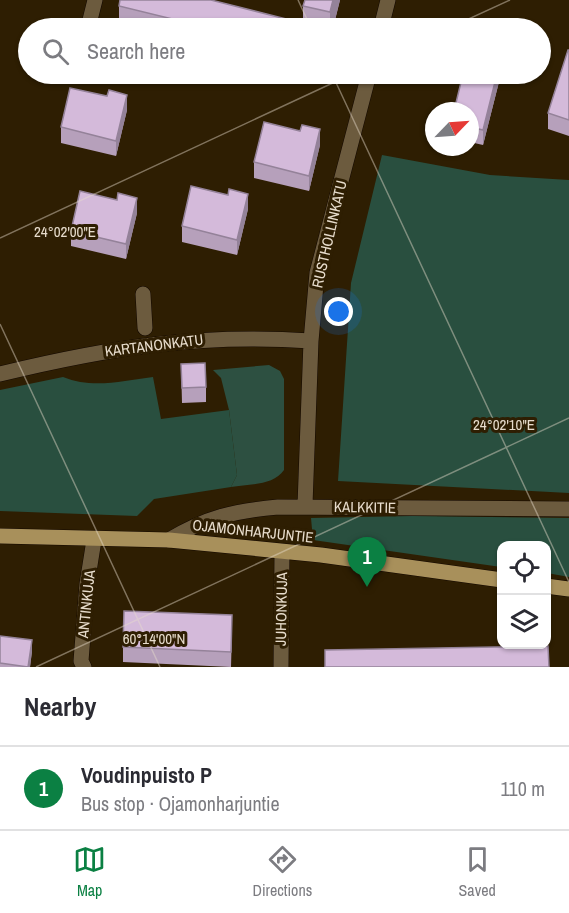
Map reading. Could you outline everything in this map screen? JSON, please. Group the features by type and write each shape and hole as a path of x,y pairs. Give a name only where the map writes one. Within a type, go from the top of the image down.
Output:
{"main road":[{"name":"OJAMONHARJUNTIE","path":"0,536 169,540 497,579"},
{"path":"551,587 569,590"}],"street":[{"path":"90,18 95,0"},
{"path":"384,18 388,0"},
{"name":"RUSTHOLLINKATU","path":"305,505 311,341 317,273 366,84"},
{"path":"143,294 145,328"},
{"name":"KARTANONKATU","path":"0,374 78,356 177,340 231,338 311,341"},
{"name":"KALKKITIE","path":"169,540 199,522 249,510 305,505 569,509"},
{"name":"ANTINKUJA","path":"84,667 81,662 87,584 94,540"},
{"name":"JUHONKUJA","path":"281,667 282,552"}],"green space":[{"path":"382,155 490,175 569,180 569,493 338,481 351,283"},
{"path":"269,365 280,371 284,379 284,470 267,482 231,487 237,475 229,410 221,378 213,370"},
{"path":"63,377 85,383 96,383 153,377 161,419 229,410 237,475 231,487 154,499 137,516 0,511 0,390"},
{"path":"412,516 569,518 569,577 551,574 551,541 497,541 497,566 313,540 311,518"}],"building":[{"path":"120,0 211,0 282,18 168,18 119,6"},
{"path":"305,0 333,0 330,12 303,6"},
{"path":"569,50 569,120 548,113"},
{"path":"461,84 494,84 483,130 479,129 479,102 456,102"},
{"path":"70,88 107,96 109,90 127,95 116,141 61,127"},
{"path":"264,122 300,131 302,125 320,129 309,176 254,162"},
{"path":"191,186 228,195 229,189 248,194 237,240 182,226"},
{"path":"80,191 117,200 118,193 137,198 126,244 71,231"},
{"path":"205,363 206,387 182,388 181,364"},
{"path":"124,611 232,615 231,652 123,647"},
{"path":"0,636 32,640 28,667 0,663"},
{"path":"497,647 497,649 548,649 549,667 325,667 325,650"}],"place":[{"name":"Voudinpuisto P","path":"367,587"}]}
